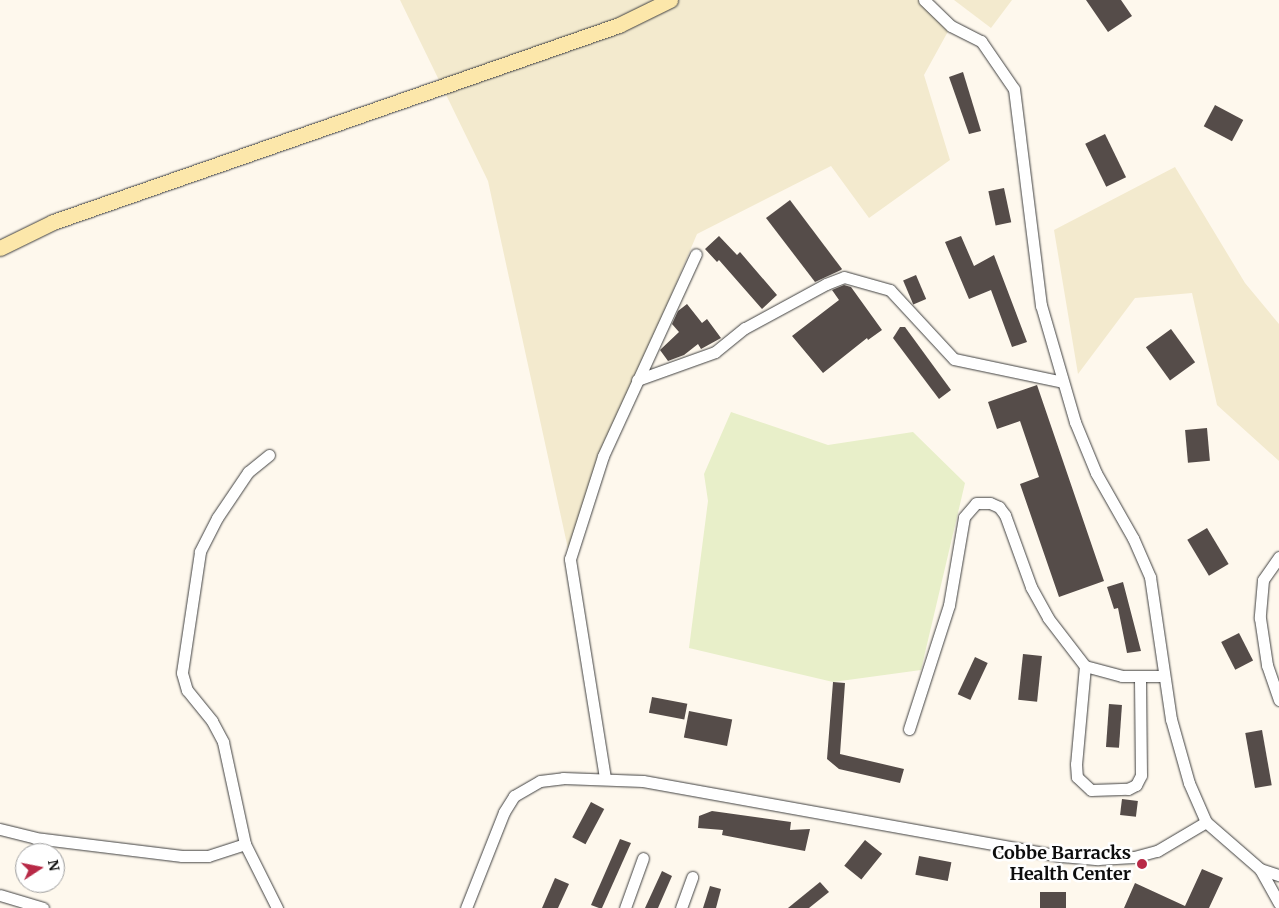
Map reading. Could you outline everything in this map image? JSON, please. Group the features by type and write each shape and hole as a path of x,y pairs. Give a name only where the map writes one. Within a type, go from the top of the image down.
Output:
{"main road":[{"path":"0,248 53,222 619,25 670,0"}],"street":[{"path":"924,0 951,26 981,41 1014,89 1042,305 1063,382 1096,473 1133,538 1150,577 1158,615 1164,676 1171,719 1189,783 1206,822 1260,869 1279,903"},
{"path":"605,778 570,558 603,456 696,254"},
{"path":"637,380 715,352 745,328 844,277 890,290 954,359 1063,382"},
{"path":"269,455 248,472 217,518 200,552 182,673 187,690 212,721 223,742 245,844 277,908"},
{"path":"909,729 949,605 964,517 976,503 990,503 999,507 1005,515 1031,587 1048,618 1085,666 1140,677 1164,676"},
{"path":"1279,557 1263,580 1260,618 1267,665 1279,700"},
{"path":"1085,666 1076,764 1077,777 1091,790 1128,789 1136,785 1141,775 1140,677"},
{"path":"466,908 504,812 514,796 540,780 605,778 662,784 1061,856 1098,859 1134,857 1157,851 1206,822"},
{"path":"0,829 35,838 182,856 208,856 245,844"},
{"path":"625,908 643,858"},
{"path":"1260,869 1279,875"},
{"path":"680,908 692,877"},
{"path":"0,895 43,908"}],"shaded area":[{"path":"400,0 924,0 951,26 924,75 950,160 869,218 831,166 697,234 603,456 570,558 488,181"},
{"path":"954,0 1012,0 991,28"},
{"path":"1175,167 1245,283 1279,324 1279,461 1217,405 1192,293 1135,298 1078,374 1054,230"}],"green space":[{"path":"731,412 828,445 913,432 965,483 921,670 833,682 689,648 708,501 704,474"}],"building":[{"path":"1086,0 1121,0 1132,16 1108,32"},
{"path":"963,72 981,131 969,134 949,77"},
{"path":"1215,105 1243,120 1232,141 1204,126"},
{"path":"1105,134 1126,177 1106,187 1085,144"},
{"path":"1004,188 1011,222 996,226 988,191"},
{"path":"790,200 841,270 815,282 766,218"},
{"path":"719,236 737,255 740,252 777,295 762,309 719,260 717,262 705,249"},
{"path":"961,236 974,266 994,255 1027,342 1012,347 991,290 969,299 945,242"},
{"path":"916,275 926,299 913,304 903,280"},
{"path":"844,285 851,287 882,330 868,340 867,338 823,373 792,336 839,300 832,290"},
{"path":"687,304 702,323 707,319 721,338 701,349 698,344 684,355 668,361 660,350 679,332 672,324 678,311"},
{"path":"900,327 905,327 951,390 939,399 893,338"},
{"path":"1171,329 1195,362 1170,380 1146,347"},
{"path":"1037,385 1104,581 1059,597 1020,484 1039,477 1020,421 997,429 988,402"},
{"path":"1207,428 1210,461 1188,463 1185,430"},
{"path":"1207,528 1229,564 1209,576 1187,540"},
{"path":"1123,582 1141,651 1127,653 1118,608 1114,609 1107,587"},
{"path":"1239,633 1253,661 1235,670 1221,642"},
{"path":"1023,654 1042,656 1037,702 1018,700"},
{"path":"975,657 988,663 970,700 958,694"},
{"path":"833,682 845,683 840,754 904,769 900,783 839,769 827,759"},
{"path":"652,697 687,704 684,720 649,713"},
{"path":"1109,704 1122,705 1119,748 1106,747"},
{"path":"689,711 732,719 727,746 684,738"},
{"path":"1262,730 1272,785 1255,788 1245,733"},
{"path":"1122,799 1138,801 1136,817 1120,815"},
{"path":"591,802 604,809 585,844 572,837"},
{"path":"712,811 791,822 790,830 810,829 805,851 722,835 723,830 698,828 699,816"},
{"path":"620,839 631,843 602,908 599,908 591,905"},
{"path":"865,840 882,854 861,879 844,866"},
{"path":"919,856 951,862 948,881 915,875"},
{"path":"1202,869 1223,878 1209,908 1124,908 1135,883 1185,906"},
{"path":"662,871 672,876 658,908 645,908"},
{"path":"555,878 569,884 558,908 542,908"},
{"path":"820,882 829,892 809,908 788,908"},
{"path":"710,886 721,889 716,908 703,908"},
{"path":"1040,892 1066,892 1066,908 1040,908"}],"place":[{"name":"Cobbe Barracks Health Center","path":"1142,864"}]}
